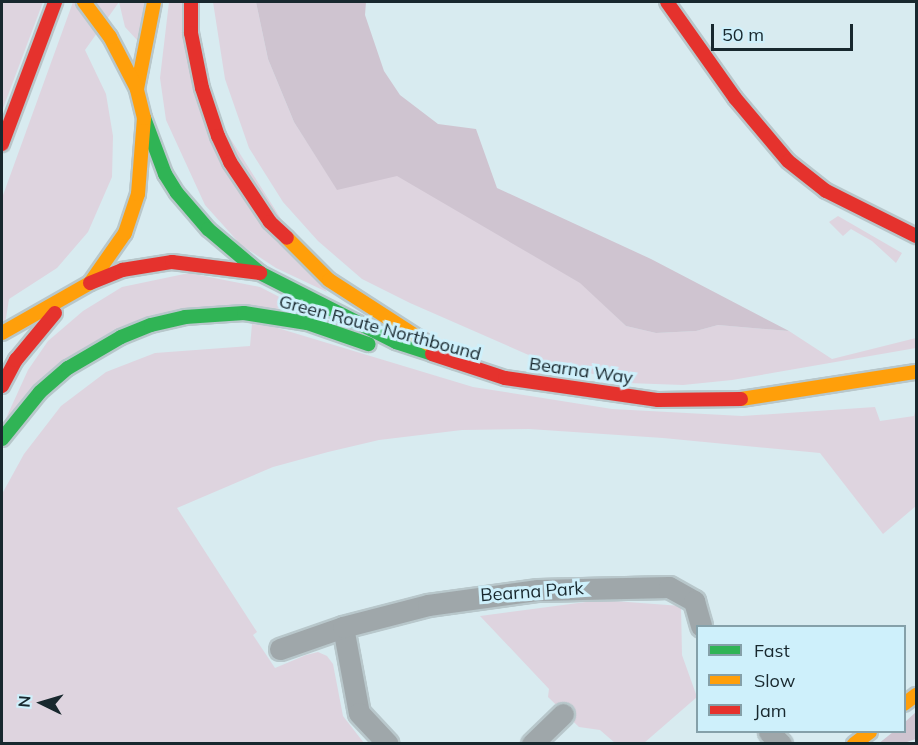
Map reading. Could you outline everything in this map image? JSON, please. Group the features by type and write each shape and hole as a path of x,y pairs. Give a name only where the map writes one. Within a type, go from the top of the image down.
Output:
{"main road":[{"path":"2,144 55,2"},
{"path":"5,332 69,298 90,283 128,224 143,167 144,118 137,89 110,37 84,2"},
{"path":"137,89 154,2"},
{"path":"191,2 191,33 200,77 218,136 230,162 270,222 329,280 456,362"},
{"path":"667,2 735,98 788,161 826,191 916,236"},
{"name":"Bearna Way","path":"144,118 165,174 177,193 208,229 260,273 396,342 456,362 505,378 658,400 738,400 916,372"},
{"name":"Bearna Way","path":"90,283 122,270 172,262 260,273"},
{"path":"2,386 32,340 69,298"},
{"name":"Green Route Northbound","path":"2,439 40,392 93,351 151,326 213,313 266,315 307,323 459,373 505,378"},
{"path":"854,744 869,733"}],"street":[{"name":"Bearna Park","path":"280,649 343,627 473,596 594,587 669,587 683,592 694,601 700,625"},
{"path":"343,627 359,713 388,744"},
{"path":"532,744 563,714"}],"shaded area":[{"path":"2,2 43,2 2,111"},
{"path":"73,2 119,2 85,50 106,94 113,136 112,177 88,232 57,268 9,299 2,343 2,198"},
{"path":"119,2 146,2 137,40 125,27"},
{"path":"169,2 184,2 191,76 327,292 276,268 241,245 205,205 166,120 160,78"},
{"path":"213,2 256,2 268,59 294,122 337,189 397,175 581,283 626,326 656,333 696,331 718,325 789,331 832,359 916,338 916,348 732,380 683,385 627,383 540,360 410,303 362,279 318,241 283,202 249,148 225,79"},
{"path":"256,2 366,2 365,15 384,71 400,95 438,124 476,129 497,188 651,259 789,331 718,325 696,331 656,333 626,326 580,283 397,176 337,190 294,122 268,59"},
{"path":"838,216 902,253 896,263 872,241 851,229 843,236 829,222"},
{"path":"189,273 260,287 299,307 150,319 2,427 28,370 48,341 83,311 122,287"},
{"path":"252,324 271,326 473,387 612,409 742,416 875,407 880,421 914,416 916,407 916,506 883,534 820,453 663,438 529,429 462,430 379,440 328,452 273,467 177,508 257,632 253,635 275,668 318,652 327,656 333,664 343,716 364,743 2,744 2,494 24,454 61,406 106,372 155,353 250,346"},
{"path":"601,600 681,606 682,655 696,698 644,743 615,743 600,730 579,727 548,697 549,689 480,616"},
{"path":"916,712 916,739 904,743 878,744 892,733 906,733 906,721"}],"traffic: fast":[{"path":"144,118 165,174 177,193 208,229 260,273 396,342 432,354"},
{"path":"2,439 40,392 68,368 121,337 151,325 185,317 244,313 307,323 368,344"}],"traffic: slow":[{"path":"2,333 90,283 125,233 138,194 144,118 137,89 110,37 84,2"},
{"path":"137,89 154,2"},
{"path":"287,238 329,280 456,362"},
{"path":"741,399 916,372"},
{"path":"906,702 916,695"},
{"path":"854,744 869,733"}],"traffic: jam":[{"path":"2,144 55,2"},
{"path":"191,2 191,33 202,88 218,136 230,162 270,222 287,238"},
{"path":"667,2 735,98 788,161 826,191 916,236"},
{"path":"90,283 122,270 172,262 260,273"},
{"path":"2,386 16,360 55,313"},
{"path":"432,354 505,378 658,400 741,399"}]}
